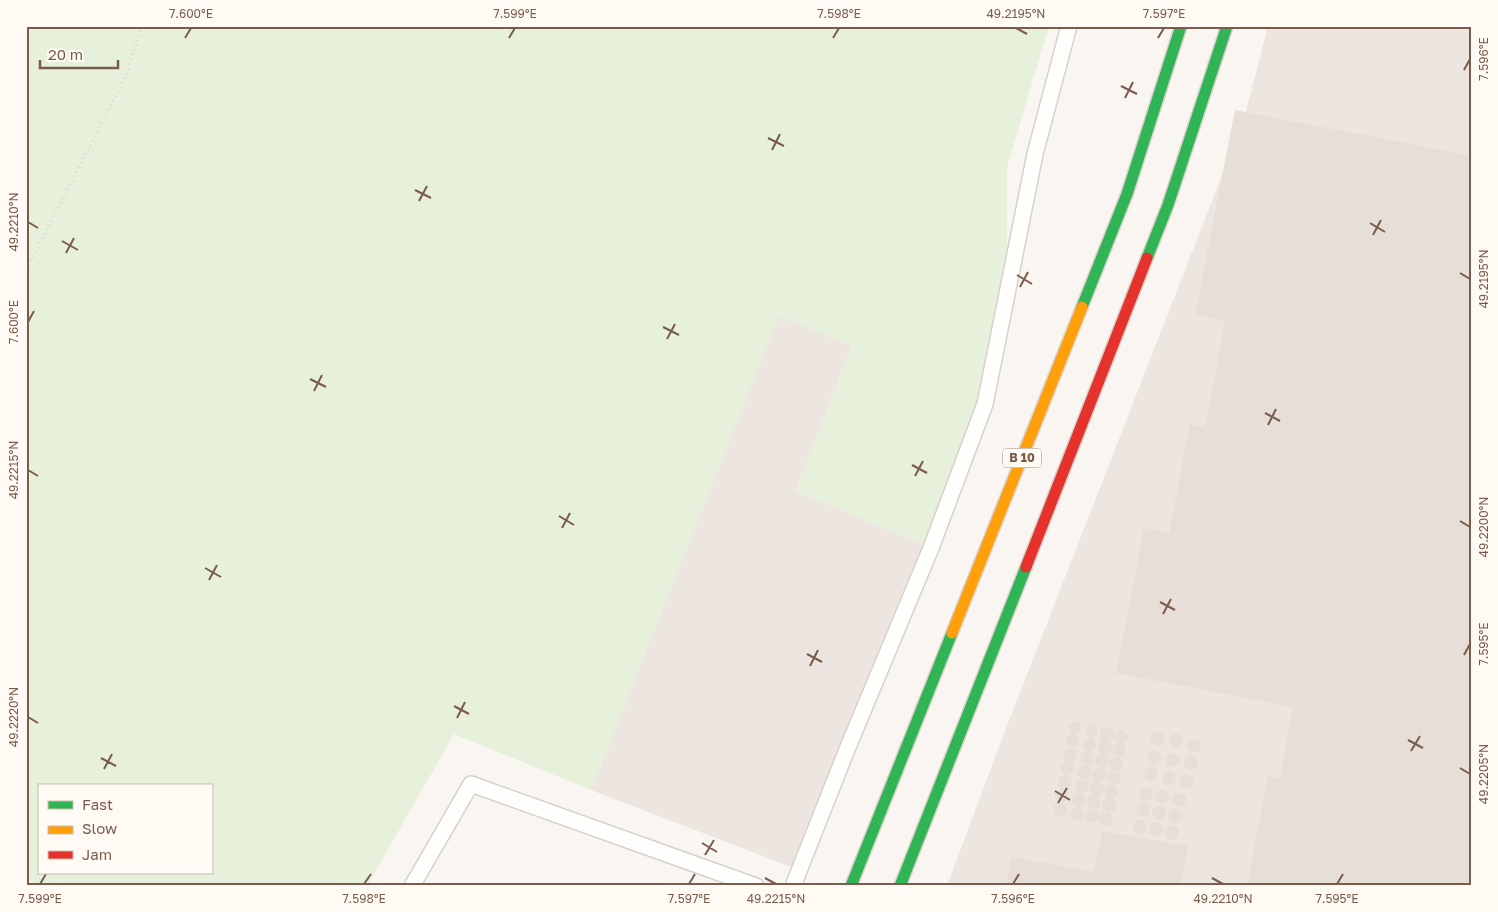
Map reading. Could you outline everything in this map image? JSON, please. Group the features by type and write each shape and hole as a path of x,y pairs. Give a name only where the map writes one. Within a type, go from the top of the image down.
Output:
{"highway":[{"name":"B 10","path":"851,886 1127,194 1180,26"},
{"path":"900,886 1168,206 1227,26"}],"lane":[{"path":"793,886 930,548 985,404 1035,154 1069,26"},
{"path":"412,886 471,784 756,886"}],"path":[{"path":"26,270 124,78 142,26"}],"shaded area":[{"path":"1268,26 1472,26 1472,886 947,886 1003,736 1244,119"},
{"path":"779,315 852,345 796,491 931,548 799,870 591,790"}],"green space":[{"path":"26,26 1049,26 1007,167 1007,293 985,404 931,548 796,491 852,346 779,316 591,790 454,734 367,886 26,886"}],"building":[{"path":"1235,110 1472,156 1472,886 1247,886 1268,776 1280,778 1293,707 1116,673 1144,528 1169,533 1190,424 1205,427 1225,321 1195,315"},
{"path":"1074,721 1079,723 1081,728 1079,732 1073,734 1069,731 1068,726"},
{"path":"1092,724 1096,726 1098,731 1096,736 1092,738 1096,742 1096,747 1089,751 1084,748 1087,738 1091,738 1086,735 1085,729"},
{"path":"1107,727 1112,729 1114,734 1112,739 1107,741 1102,739 1100,734 1102,729"},
{"path":"1121,730 1126,732 1128,737 1126,742 1121,744 1116,742 1114,737 1116,732"},
{"path":"1157,731 1162,733 1164,738 1162,743 1157,745 1152,743 1150,738 1152,733"},
{"path":"1073,734 1079,738 1077,746 1072,747 1067,745 1066,739 1069,735"},
{"path":"1176,734 1181,736 1183,741 1181,746 1176,748 1171,746 1169,741 1171,736"},
{"path":"1194,738 1199,740 1201,745 1199,750 1194,752 1189,750 1187,745 1189,740"},
{"path":"1105,740 1110,742 1112,747 1110,752 1105,754 1100,752 1098,747 1100,742"},
{"path":"1119,743 1124,745 1126,750 1124,755 1119,757 1114,755 1112,750 1114,745"},
{"path":"1070,748 1075,750 1077,755 1075,760 1070,762 1065,760 1063,755 1065,750"},
{"path":"1154,750 1159,752 1161,757 1159,762 1154,764 1149,762 1147,757 1149,752"},
{"path":"1087,751 1092,753 1094,758 1092,763 1087,765 1082,763 1080,758 1082,753"},
{"path":"1173,753 1178,755 1180,760 1178,765 1173,767 1168,765 1166,760 1168,755"},
{"path":"1102,754 1107,756 1109,761 1107,766 1102,768 1097,766 1095,761 1097,756"},
{"path":"1191,756 1196,758 1198,763 1196,768 1191,770 1186,768 1184,763 1186,758"},
{"path":"1116,757 1121,759 1123,764 1121,769 1116,771 1111,769 1109,764 1111,759"},
{"path":"1067,761 1072,763 1074,768 1072,773 1067,775 1062,773 1060,768 1062,763"},
{"path":"1084,765 1089,767 1091,772 1089,777 1084,779 1079,777 1077,772 1079,767"},
{"path":"1151,767 1156,769 1158,774 1156,779 1151,781 1146,779 1144,774 1146,769"},
{"path":"1099,768 1104,770 1106,775 1104,780 1099,782 1094,780 1092,775 1094,770"},
{"path":"1114,771 1119,773 1121,778 1119,783 1114,785 1109,783 1107,778 1109,773"},
{"path":"1169,771 1174,773 1176,778 1174,783 1169,785 1164,783 1162,778 1164,773"},
{"path":"1187,774 1192,776 1194,781 1192,786 1187,788 1182,786 1180,781 1182,776"},
{"path":"1065,775 1070,777 1072,782 1070,787 1065,789 1060,787 1058,782 1060,777"},
{"path":"1082,779 1087,781 1089,786 1087,791 1082,793 1077,791 1075,786 1077,781"},
{"path":"1097,782 1102,784 1104,789 1102,794 1097,796 1092,794 1090,789 1092,784"},
{"path":"1111,785 1116,787 1118,792 1116,797 1111,799 1106,797 1104,792 1106,787"},
{"path":"1146,787 1151,789 1153,794 1151,799 1146,801 1141,799 1139,794 1141,789"},
{"path":"1062,789 1067,791 1069,796 1067,801 1062,803 1057,801 1055,796 1057,791"},
{"path":"1162,790 1167,792 1169,797 1167,802 1162,804 1157,802 1155,797 1157,792"},
{"path":"1079,793 1084,795 1086,800 1084,805 1079,807 1074,805 1072,800 1074,795"},
{"path":"1179,793 1184,795 1186,800 1184,805 1179,807 1174,805 1172,800 1174,795"},
{"path":"1094,795 1099,797 1101,802 1099,807 1094,809 1089,807 1087,802 1089,797"},
{"path":"1109,798 1114,800 1116,805 1114,810 1109,812 1104,810 1102,805 1104,800"},
{"path":"1060,803 1065,805 1067,810 1065,815 1060,817 1055,815 1053,810 1055,805"},
{"path":"1143,803 1148,805 1150,810 1148,815 1143,817 1138,815 1136,810 1138,805"},
{"path":"1159,806 1164,808 1166,813 1164,818 1159,820 1154,818 1152,813 1154,808"},
{"path":"1077,807 1082,809 1084,814 1082,819 1077,821 1072,819 1070,814 1072,809"},
{"path":"1092,809 1097,811 1099,816 1097,821 1092,823 1087,821 1085,816 1087,811"},
{"path":"1175,809 1180,811 1182,816 1180,821 1175,823 1170,821 1168,816 1170,811"},
{"path":"1106,812 1111,814 1113,819 1111,824 1106,826 1101,824 1099,819 1101,814"},
{"path":"1140,820 1145,822 1147,827 1145,832 1140,834 1135,832 1133,827 1135,822"},
{"path":"1156,822 1161,824 1163,829 1161,834 1156,836 1151,834 1149,829 1151,824"},
{"path":"1172,826 1177,828 1179,833 1177,838 1172,840 1167,838 1165,833 1167,828"},
{"path":"1102,831 1188,846 1180,886 1006,886 1011,857 1094,872"}],"traffic: fast":[{"path":"1082,307 1127,194 1181,26"},
{"path":"1147,258 1168,205 1227,26"},
{"path":"900,886 1026,567"},
{"path":"851,886 952,633"}],"traffic: slow":[{"path":"952,633 1082,307"}],"traffic: jam":[{"path":"1026,567 1147,258"}]}
